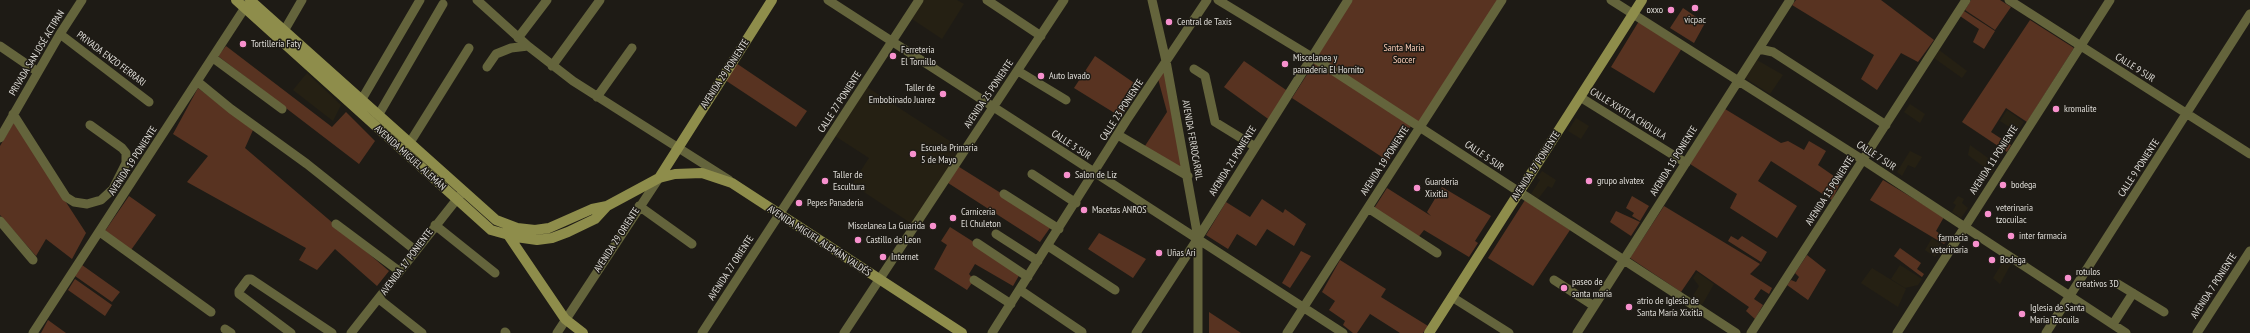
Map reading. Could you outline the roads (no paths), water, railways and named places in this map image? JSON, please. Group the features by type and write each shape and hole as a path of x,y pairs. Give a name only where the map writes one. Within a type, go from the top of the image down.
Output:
{"main road":[{"name":"AVENIDA MIGUEL ALEMÁN","path":"236,0 252,5 284,30 379,114 409,144 463,192 496,220 504,224 536,230 549,228 592,209 606,206 659,178 675,174 702,173 732,183"},
{"name":"AVENIDA 29 PONIENTE","path":"678,147 772,0"},
{"name":"AVENIDA 17 PONIENTE","path":"1429,333 1642,0"},
{"name":"AVENIDA MIGUEL ALEMÁN","path":"252,5 456,199 492,230 507,236 537,240 552,238 568,232 595,218 606,206"},
{"name":"AVENIDA 29 ORIENTE","path":"659,178 678,147"},
{"name":"AVENIDA MIGUEL ALEMÁN VALDÉS","path":"732,183 962,333"},
{"path":"504,224 507,236 565,319 583,333"}],"street":[{"path":"284,30 302,0"},
{"path":"362,99 420,0"},
{"path":"518,38 548,0"},
{"path":"552,66 600,0"},
{"name":"CALLE 3 SUR","path":"828,0 1094,174 1198,238 1343,333"},
{"name":"CALLE 27 PONIENTE","path":"779,215 919,0"},
{"path":"987,0 1041,36"},
{"name":"AVENIDA 25 PONIENTE","path":"844,333 1064,0"},
{"name":"AVENIDA FERROCARRIL","path":"1152,0 1166,61 1198,238 1198,333"},
{"name":"CALLE 23 PONIENTE","path":"992,333 1206,0"},
{"name":"CALLE 5 SUR","path":"1218,0 1312,57 1736,333"},
{"name":"AVENIDA 21 PONIENTE","path":"1136,333 1198,238 1254,146 1348,0"},
{"name":"AVENIDA 19 PONIENTE","path":"1287,333 1502,0"},
{"name":"CALLE 7 SUR","path":"1611,0 1863,160 2126,333"},
{"name":"AVENIDA 15 PONIENTE","path":"1577,333 1790,0"},
{"name":"AVENIDA 13 PONIENTE","path":"1752,333 1966,0"},
{"name":"CALLE 9 SUR","path":"2009,0 2250,154"},
{"name":"PRIVADA SAN JOSÉ ACTIPAN","path":"0,138 79,1"},
{"name":"AVENIDA MIGUEL ALEMÁN VALDÉS","path":"482,2 518,38 552,66 597,97 678,147 732,183"},
{"name":"AVENIDA 11 PONIENTE","path":"1897,333 2080,46 2106,2"},
{"path":"379,114 443,4"},
{"name":"AVENIDA 19 PONIENTE","path":"33,333 213,58 252,5"},
{"name":"CALLE 9 PONIENTE","path":"2046,333 2250,14"},
{"name":"PRIVADA ENZO FERRARI","path":"60,34 149,102"},
{"path":"1765,39 1773,52"},
{"path":"0,46 38,72"},
{"path":"487,67 496,54 511,48 528,46"},
{"path":"409,144 469,48"},
{"path":"597,97 632,48"},
{"path":"1759,49 1773,52 1886,125"},
{"path":"213,58 282,108"},
{"path":"1194,69 1205,76 1215,122 1254,146"},
{"path":"1018,71 1066,100"},
{"path":"198,82 231,109 307,164 415,250"},
{"name":"CALLE XIXITLA CHOLULA","path":"1580,97 1686,163"},
{"path":"13,114 66,197 74,202 87,204 101,200 113,189 126,163 126,153 122,148 90,125"},
{"path":"1118,135 1188,176"},
{"path":"1032,174 1076,202"},
{"name":"AVENIDA 29 ORIENTE","path":"557,333 639,206 659,178"},
{"name":"AVENIDA 17 PONIENTE","path":"351,333 379,299 415,250 463,192"},
{"path":"1004,194 1058,229"},
{"path":"639,206 692,244"},
{"path":"1368,208 1437,253"},
{"name":"AVENIDA 27 ORIENTE","path":"702,333 779,215"},
{"path":"0,221 33,260"},
{"path":"336,224 399,271"},
{"path":"435,225 495,273"},
{"path":"100,232 211,312"},
{"path":"996,234 1038,261"},
{"path":"978,243 1028,277"},
{"path":"1048,246 1115,290"},
{"name":"AVENIDA 7 PONIENTE","path":"2197,333 2250,251"},
{"path":"291,333 239,294 239,291 248,279 251,279 332,333"},
{"path":"974,280 1011,304"},
{"path":"1554,280 1594,306"},
{"path":"2118,284 2164,312"},
{"path":"1020,290 1082,332"},
{"path":"2113,324 2132,293"},
{"path":"1452,297 1509,333"},
{"path":"379,299 422,333"}],"place":[{"name":"vicpac","path":"1695,8"},
{"name":"oxxo","path":"1671,10"},
{"name":"Central de Taxis","path":"1169,22"},
{"name":"Tortillería Faty","path":"243,44"},
{"name":"Ferreteria El Tornillo","path":"893,56"},
{"name":"Miscelanea y panaderia El Hornito","path":"1285,64"},
{"name":"Auto lavado","path":"1041,76"},
{"name":"Taller de Embobinado Juarez","path":"943,94"},
{"name":"kromalite","path":"2056,109"},
{"name":"Escuela Primaria 5 de Mayo","path":"913,154"},
{"name":"Salon de Liz","path":"1067,175"},
{"name":"Taller de Escultura","path":"825,181"},
{"name":"grupo alvatex","path":"1589,181"},
{"name":"bodega","path":"2003,185"},
{"name":"Guarderia Xixitla","path":"1417,188"},
{"name":"Pepes Panaderia","path":"799,203"},
{"name":"Macetas ANROS","path":"1084,210"},
{"name":"veterinaria tzocuilac","path":"1988,214"},
{"name":"Carniceria El Chuleton","path":"953,218"},
{"name":"Miscelanea La Guarida","path":"933,226"},
{"name":"inter farmacia","path":"2011,236"},
{"name":"Castillo de Leon","path":"858,240"},
{"name":"farmacia veterinaria","path":"1976,244"},
{"name":"Uñas Ari","path":"1159,253"},
{"name":"Internet","path":"883,257"},
{"name":"Bodega","path":"1992,260"},
{"name":"rotulos creativos 3D","path":"2068,278"},
{"name":"paseo de santa maria","path":"1564,288"},
{"name":"atrio de Iglesia de Santa María Xixitla","path":"1629,307"},
{"name":"Iglesia de Santa Maria Tzocuila","path":"2022,314"}],"park label":[{"name":"Santa Maria Soccer","path":"1404,54"}]}
